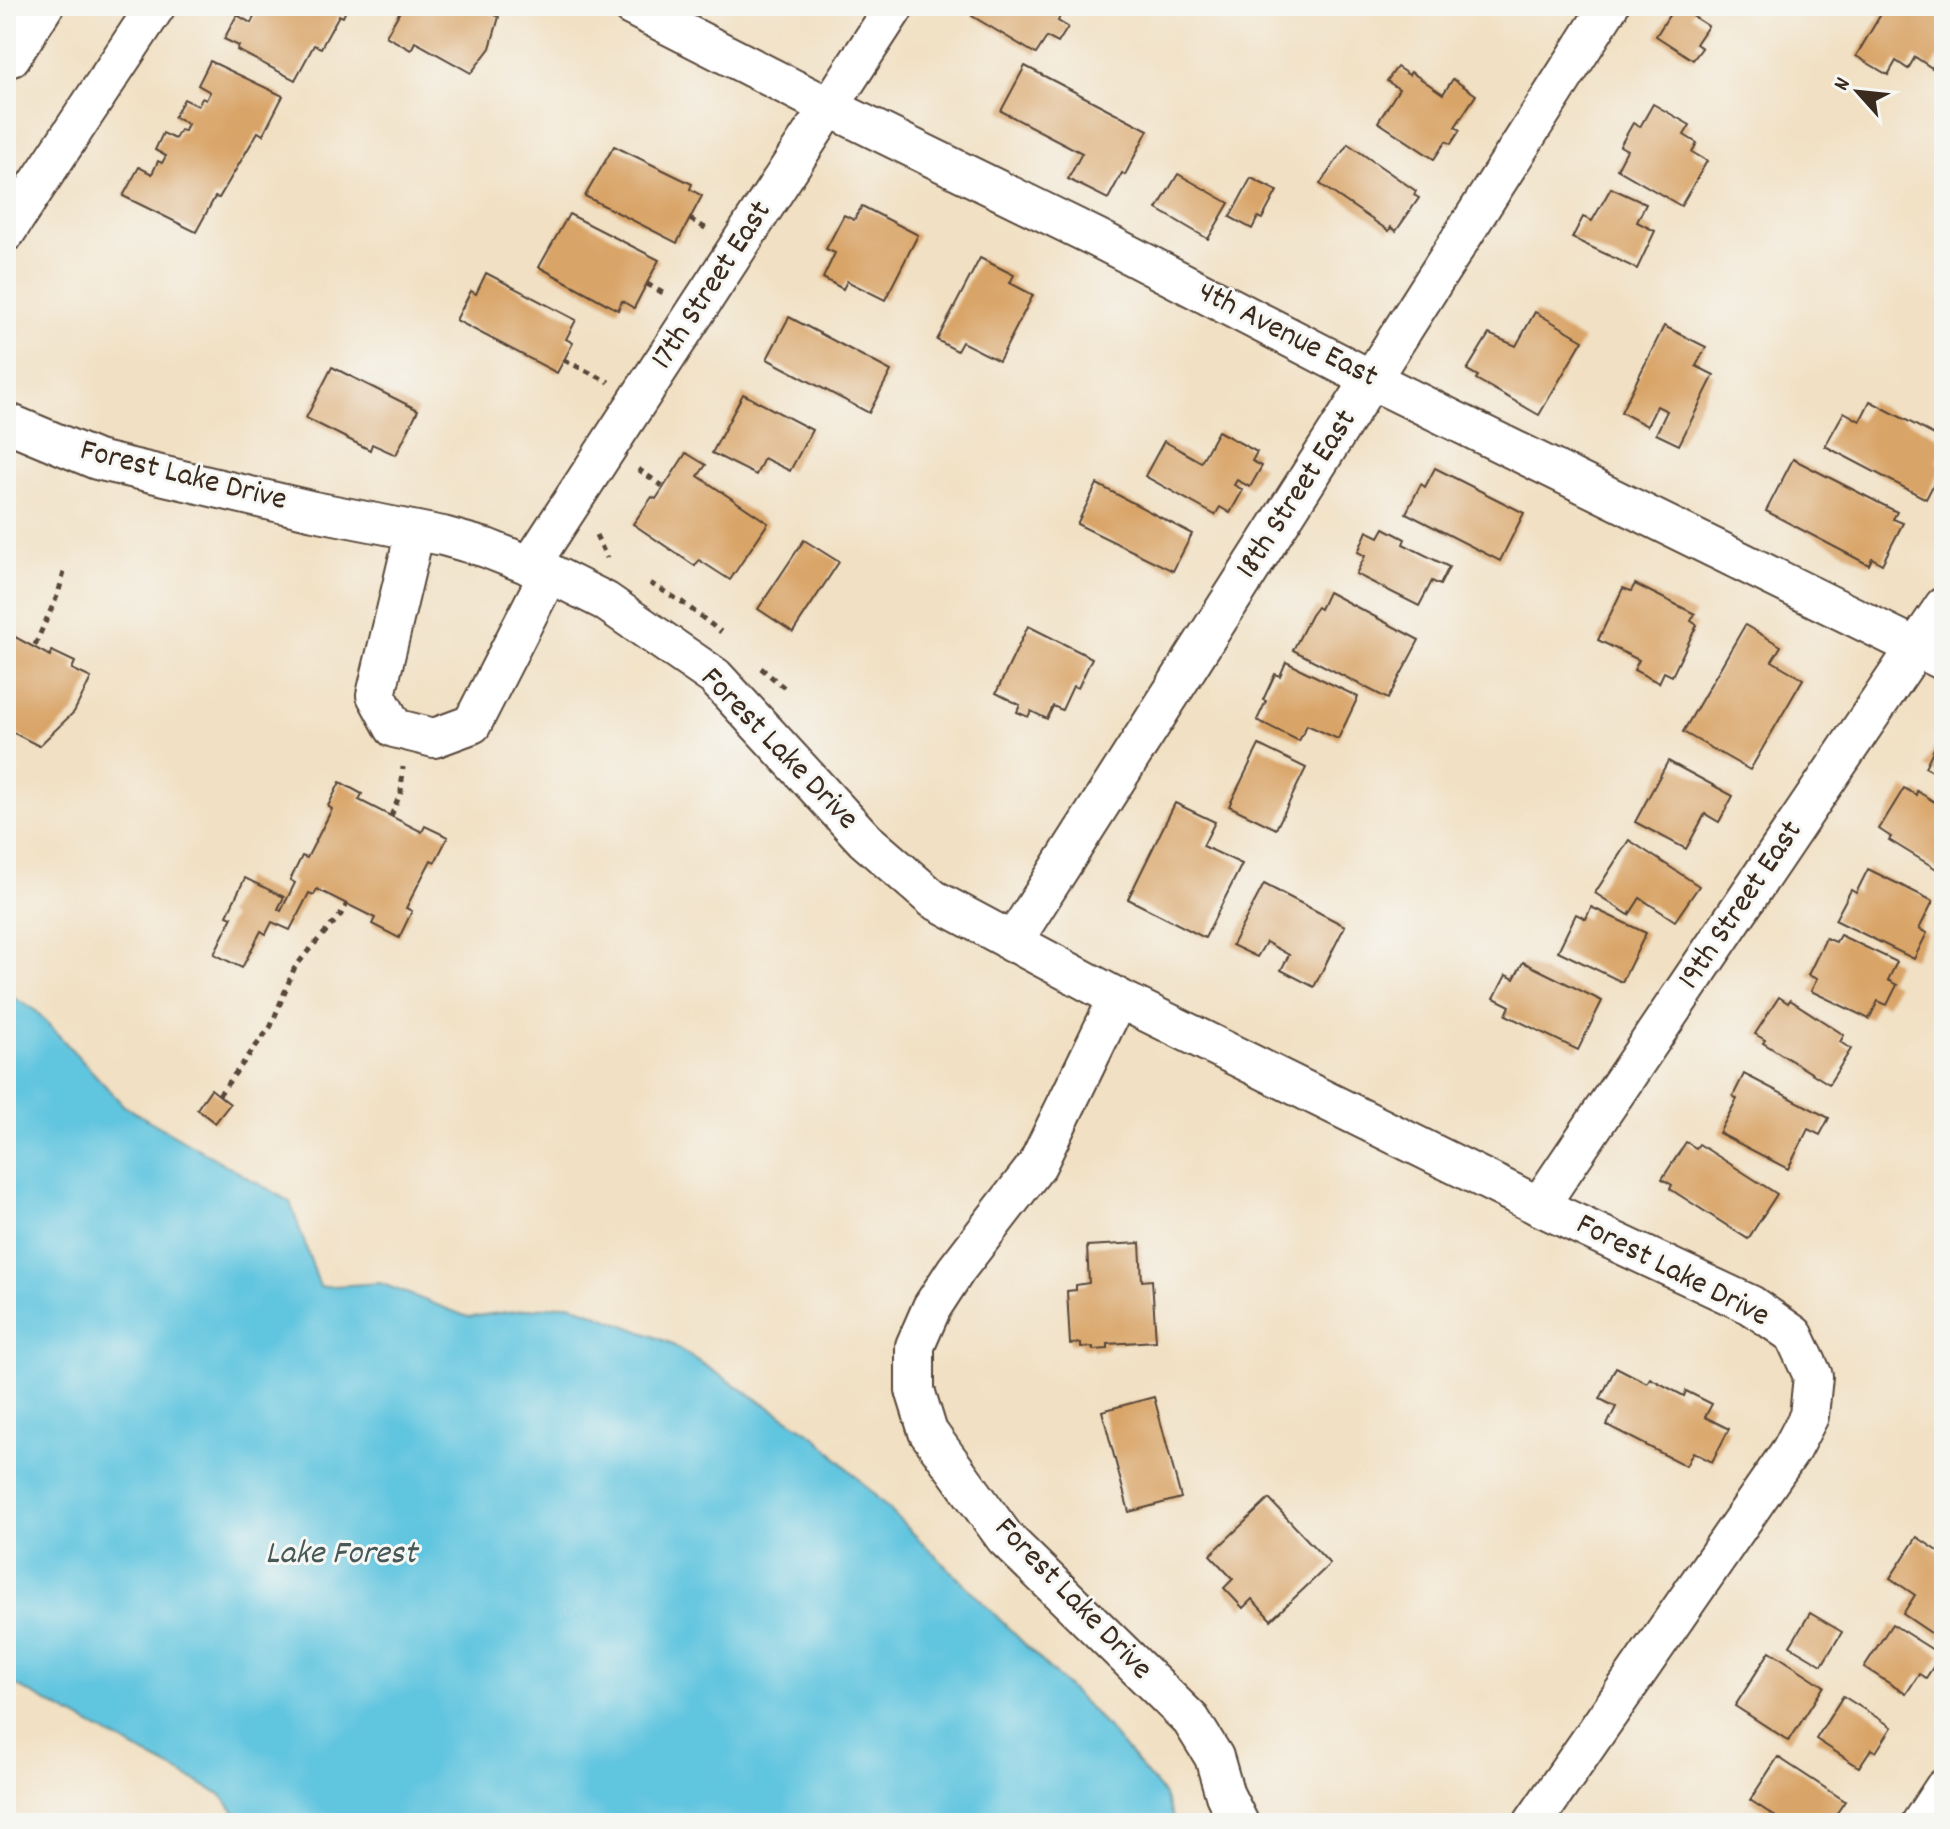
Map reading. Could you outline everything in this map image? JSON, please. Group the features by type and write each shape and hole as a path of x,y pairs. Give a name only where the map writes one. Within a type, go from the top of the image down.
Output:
{"street":[{"path":"9,57 44,6"},
{"path":"6,232 156,6"},
{"name":"4th Avenue East","path":"631,6 1097,238 1372,380 1930,654"},
{"name":"17th Street East","path":"405,731 434,738 472,724 540,570 895,6"},
{"name":"18th Street East","path":"1012,943 1609,6"},
{"name":"Forest Lake Drive","path":"6,422 97,460 486,548 605,601 715,677 865,840 933,899 1118,998 1539,1206 1751,1305 1794,1335 1813,1376 1809,1416 1791,1450 1533,1823"},
{"path":"405,731 394,728 376,695 415,531"},
{"name":"19th Street East","path":"1539,1206 1930,654 1944,606"},
{"name":"Forest Lake Drive","path":"1118,998 1037,1165 956,1270 932,1307 915,1346 915,1390 928,1432 1005,1538 1191,1720 1214,1757 1225,1795 1239,1823"},
{"path":"1921,1823 1944,1788"}],"path":[{"path":"690,219 713,232"},
{"path":"647,284 669,296"},
{"path":"564,360 619,387"},
{"path":"634,466 640,457"},
{"path":"597,530 596,538 601,549 608,559 618,565"},
{"path":"35,645 58,594 65,569"},
{"path":"639,576 682,602 726,636"},
{"path":"757,663 788,691"},
{"path":"391,816 401,792 405,731"},
{"path":"219,1095 271,1026 294,969 347,904"}],"water":[{"name":"Lake Forest","path":"6,993 36,1011 124,1106 290,1202 320,1287 380,1283 468,1317 570,1304 668,1342 815,1436 1099,1718 1163,1793 1175,1823 245,1823 220,1794 6,1680"}],"building":[{"path":"268,6 348,6 343,17 339,15 321,48 314,45 295,80 237,50 239,46 224,39 237,15 251,23 257,11 264,15"},
{"path":"403,6 477,6 499,17 490,48 471,73 415,42 411,50 386,36"},
{"path":"963,6 1042,6 1060,16 1058,21 1068,27 1058,43 1047,37 1036,54 972,16 974,13"},
{"path":"1675,6 1697,6 1691,15 1708,26 1696,44 1702,48 1693,60 1656,36"},
{"path":"1867,6 1944,6 1944,48 1932,68 1915,57 1908,69 1896,61 1888,75 1856,56 1881,14"},
{"path":"210,61 283,96 263,135 258,132 196,232 123,196 139,167 152,174 158,161 162,163 166,156 155,150 163,133 175,139 180,130 185,131 188,124 174,117 184,99 198,106 202,98 206,100 210,92 198,85"},
{"path":"1025,66 1148,130 1125,175 1122,173 1108,199 1068,179 1082,153 1001,111"},
{"path":"1397,67 1409,75 1411,72 1443,94 1453,79 1476,95 1455,127 1460,130 1451,144 1446,141 1434,159 1378,122 1399,89 1387,81"},
{"path":"1653,104 1690,125 1684,135 1697,143 1692,152 1707,161 1681,206 1617,169 1627,150 1620,146 1633,123 1640,127"},
{"path":"1348,144 1416,191 1414,195 1419,198 1396,231 1391,227 1389,231 1320,184"},
{"path":"614,146 692,184 690,189 702,196 677,243 585,196"},
{"path":"1178,174 1229,203 1208,239 1157,209"},
{"path":"1251,178 1277,191 1262,219 1258,217 1252,229 1230,217"},
{"path":"1611,188 1646,204 1637,222 1655,231 1637,269 1572,238 1583,217 1592,221"},
{"path":"862,206 918,235 885,300 847,281 843,289 823,278 835,253 826,249 844,215 854,220"},
{"path":"569,214 659,260 634,308 622,301 618,310 539,267"},
{"path":"980,258 1014,275 1010,283 1033,295 999,361 962,342 957,351 937,340"},
{"path":"486,273 576,320 566,339 573,343 557,373 456,320 471,291 476,294"},
{"path":"1535,312 1583,340 1539,415 1476,379 1478,376 1467,370 1489,334 1516,346"},
{"path":"789,317 891,371 869,413 767,359"},
{"path":"1664,326 1706,347 1696,366 1714,375 1679,445 1656,434 1667,411 1657,406 1647,426 1621,412"},
{"path":"332,367 418,410 396,455 372,444 370,450 306,418"},
{"path":"743,394 812,430 790,471 764,458 756,475 712,453"},
{"path":"1870,401 1944,440 1944,449 1937,462 1943,466 1926,499 1825,446 1844,412 1860,421"},
{"path":"1218,431 1257,452 1252,461 1262,466 1250,487 1237,480 1234,485 1243,490 1230,513 1220,507 1215,515 1145,476 1164,441 1201,462"},
{"path":"686,453 706,465 698,476 768,523 730,580 699,560 695,566 633,524 652,497 656,499"},
{"path":"1793,459 1897,512 1893,519 1903,523 1882,564 1872,558 1869,565 1766,511"},
{"path":"1435,468 1524,513 1500,561 1406,513 1421,484 1425,487"},
{"path":"1097,484 1192,534 1173,571 1077,524"},
{"path":"1384,528 1405,539 1403,544 1449,567 1440,585 1432,581 1419,606 1356,574 1365,556 1358,552 1367,531 1379,537"},
{"path":"804,540 839,562 793,632 758,609"},
{"path":"1635,584 1695,614 1691,621 1697,625 1672,676 1664,672 1659,683 1634,670 1639,660 1598,640 1623,588 1631,591"},
{"path":"1328,592 1419,640 1388,699 1293,650 1311,615 1317,607 1320,609"},
{"path":"6,613 15,637 50,656 52,651 75,662 72,669 91,678 74,712 39,746 6,729"},
{"path":"1745,625 1781,646 1772,661 1803,679 1750,770 1683,732"},
{"path":"1028,626 1092,658 1078,688 1073,686 1062,710 1053,706 1047,719 1031,711 1028,717 1017,712 1020,705 996,693"},
{"path":"1286,662 1358,697 1338,739 1307,725 1299,741 1257,720 1275,674 1280,676"},
{"path":"1944,728 1944,777 1925,767"},
{"path":"1259,745 1306,768 1276,829 1229,806"},
{"path":"1668,761 1733,796 1719,822 1705,814 1686,849 1635,822"},
{"path":"340,782 362,794 359,800 422,832 425,826 448,837 435,862 431,860 406,908 412,911 399,938 372,924 375,918 317,889 314,895 309,893 290,930 272,922 266,934 261,931 242,968 214,954 232,917 227,915 245,878 284,897 278,909 281,911 295,883 290,880 302,856 307,858 332,809 328,806"},
{"path":"1904,788 1916,795 1917,791 1944,808 1944,883 1939,880 1943,873 1889,840 1891,837 1879,829"},
{"path":"1175,803 1215,822 1203,846 1242,864 1205,938 1128,899"},
{"path":"1629,840 1699,886 1675,921 1640,898 1629,915 1595,893"},
{"path":"1868,869 1933,901 1919,929 1927,933 1914,959 1835,920 1851,890 1856,893"},
{"path":"1264,884 1345,926 1314,987 1281,970 1289,955 1266,942 1257,957 1232,945"},
{"path":"1591,907 1646,933 1622,982 1558,951 1576,914 1586,919"},
{"path":"1840,935 1897,962 1888,980 1897,985 1887,1005 1878,1001 1869,1019 1811,991 1817,979 1808,975 1826,938 1836,942"},
{"path":"1523,962 1602,1001 1578,1050 1506,1015 1510,1006 1494,998 1506,975 1514,979"},
{"path":"1779,997 1788,1003 1790,1000 1844,1035 1840,1042 1851,1049 1829,1084 1763,1043 1765,1040 1755,1034"},
{"path":"1744,1074 1829,1118 1820,1135 1808,1129 1788,1169 1719,1133 1737,1099 1733,1096"},
{"path":"211,1089 230,1104 215,1123 197,1109"},
{"path":"1686,1142 1696,1148 1699,1144 1777,1194 1748,1239 1670,1189 1672,1185 1662,1179"},
{"path":"1140,1243 1142,1281 1152,1280 1156,1341 1108,1344 1108,1349 1093,1350 1093,1347 1081,1348 1081,1343 1070,1344 1067,1291 1076,1290 1076,1285 1089,1283 1087,1246"},
{"path":"1616,1367 1647,1383 1650,1378 1684,1396 1686,1391 1712,1404 1705,1417 1729,1429 1712,1462 1693,1452 1686,1466 1607,1425 1616,1407 1600,1399"},
{"path":"1154,1397 1181,1498 1129,1512 1102,1411"},
{"path":"1269,1499 1330,1564 1271,1620 1252,1599 1243,1608 1224,1588 1233,1579 1210,1555"},
{"path":"1917,1537 1944,1555 1944,1633 1940,1639 1903,1614 1915,1595 1890,1578"},
{"path":"1810,1613 1842,1632 1822,1665 1790,1646"},
{"path":"1892,1624 1941,1655 1926,1678 1919,1674 1906,1694 1864,1667"},
{"path":"1770,1651 1824,1686 1789,1741 1735,1706"},
{"path":"1843,1696 1892,1727 1876,1752 1871,1749 1859,1767 1816,1739"},
{"path":"1778,1757 1845,1801 1830,1823 1824,1819 1821,1823 1785,1823 1750,1800"}]}
